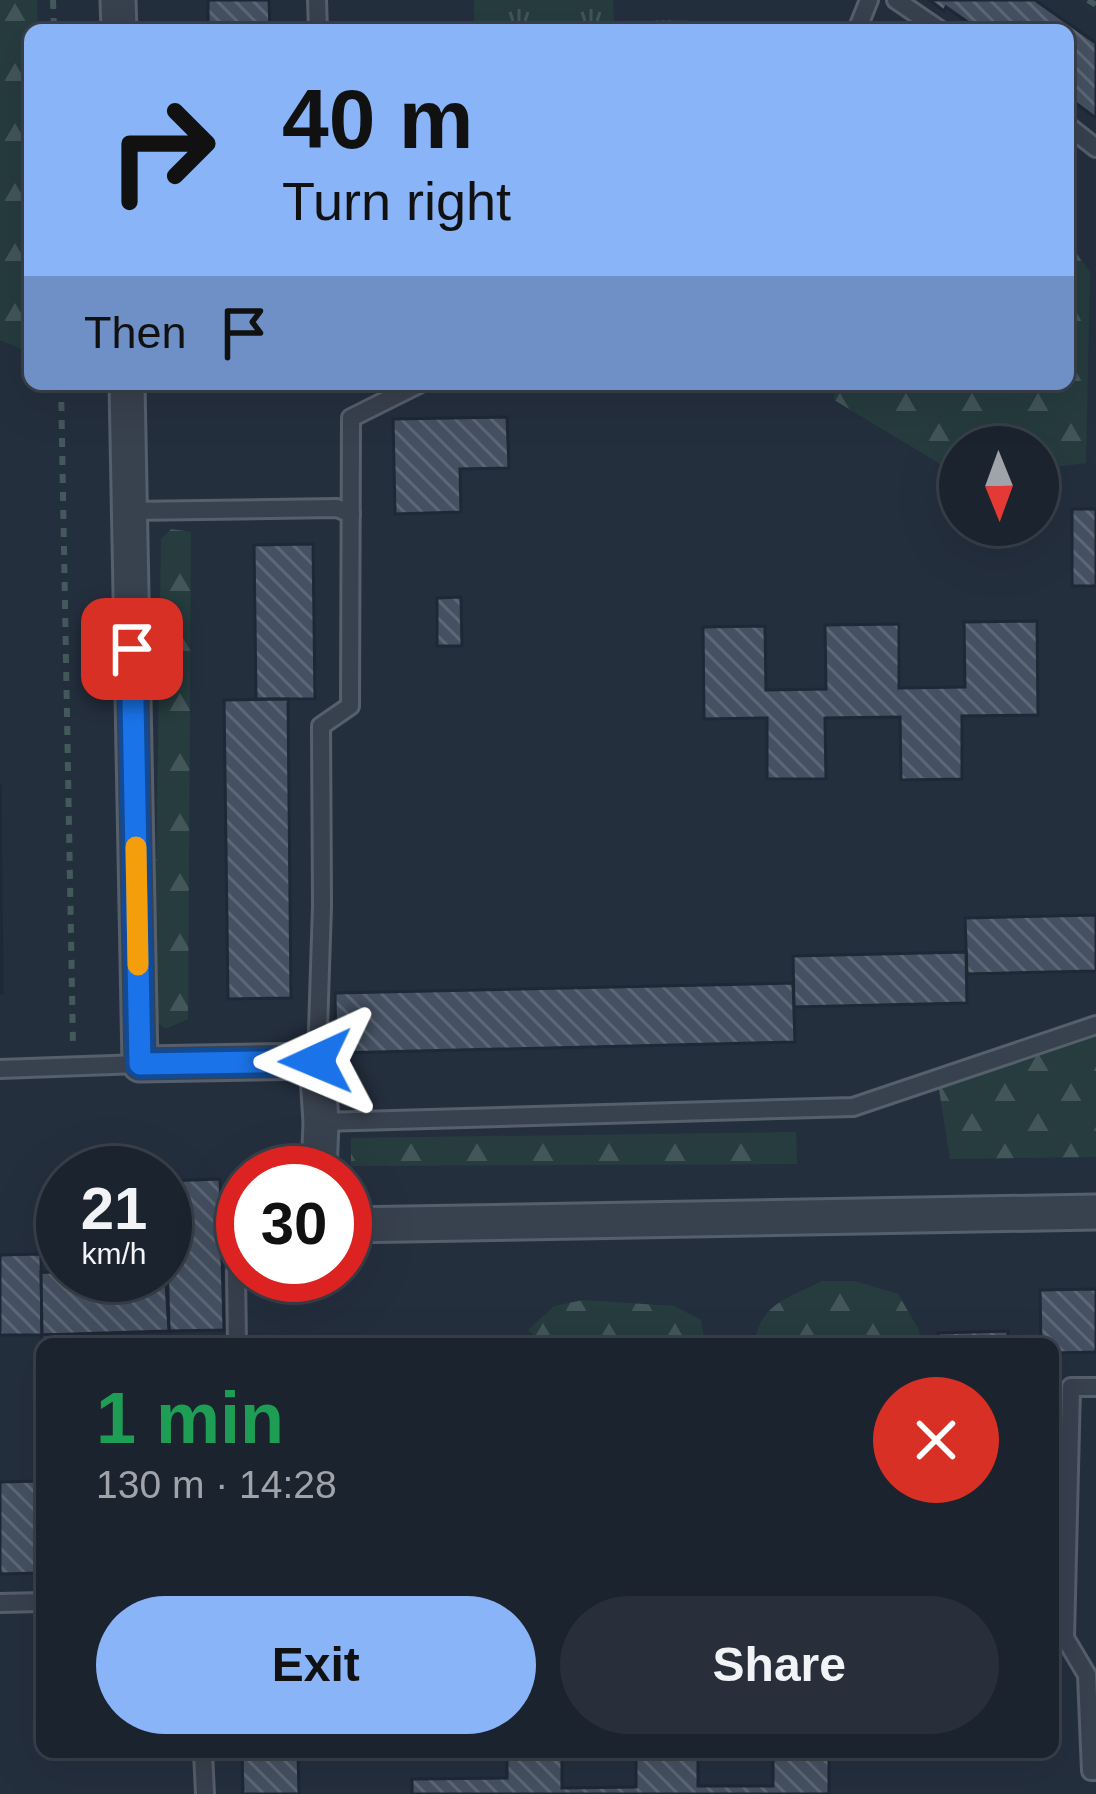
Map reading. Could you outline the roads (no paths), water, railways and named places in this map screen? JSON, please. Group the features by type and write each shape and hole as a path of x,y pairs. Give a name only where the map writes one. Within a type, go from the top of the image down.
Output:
{"street":[{"path":"127,390 140,1064 316,1061 321,1146"},
{"path":"372,1225 1096,1212"}],"lane":[{"path":"896,0 931,24"},
{"path":"316,1061 322,906 321,726 350,706 351,418 406,390"},
{"path":"130,511 337,508 351,514"},
{"path":"321,1122 854,1107 1096,1025"},
{"path":"0,1069 140,1064"},
{"path":"236,1302 237,1338"},
{"path":"1096,1387 1071,1387 1066,1637 1087,1675 1091,1771 1096,1771"},
{"path":"0,1603 36,1602"},
{"path":"202,1758 205,1794"}]}
